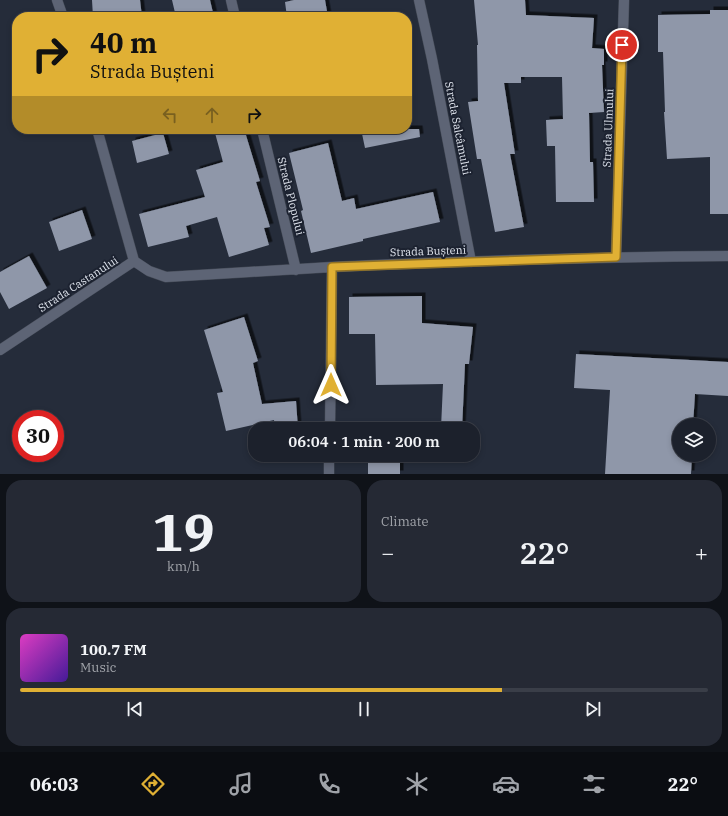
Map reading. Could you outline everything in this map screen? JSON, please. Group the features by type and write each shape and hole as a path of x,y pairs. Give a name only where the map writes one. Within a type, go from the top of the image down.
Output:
{"street":[{"path":"57,0 61,12"},
{"path":"231,0 234,12"},
{"name":"Strada Salcâmului","path":"419,0 432,59 471,262"},
{"name":"Strada Ulmului","path":"616,257 624,0"},
{"name":"Strada Castanului","path":"0,350 134,261 98,134"},
{"name":"Strada Plopului","path":"263,134 296,270"},
{"name":"Strada Bușteni","path":"134,261 149,271 166,277 332,267 616,257 728,256"},
{"path":"330,422 332,267"},
{"path":"329,462 329,474"}],"building":[{"path":"92,0 140,0 141,12 93,12"},
{"path":"172,0 210,0 213,12 175,12"},
{"path":"294,0 325,0 327,12 286,12 285,2"},
{"path":"474,0 525,0 526,15 594,18 592,48 604,49 604,65 602,65 604,112 589,113 590,162 593,162 594,202 556,202 555,146 547,146 546,120 563,119 562,77 521,77 521,83 504,83 515,154 510,154 524,227 495,232 481,159 477,159 468,102 478,101 478,45"},
{"path":"710,10 728,10 728,214 710,214 710,157 667,159 664,112 663,52 658,52 658,15 710,14"},
{"path":"412,129 419,129 420,137 365,148 362,134 412,134"},
{"path":"163,134 169,154 137,163 132,141"},
{"path":"215,134 246,134 260,181 256,182 270,227 264,228 269,245 229,257 217,217 186,226 189,237 148,247 139,214 205,197 196,170 223,162"},
{"path":"328,143 342,201 354,198 356,209 433,192 440,222 363,239 363,241 311,253 301,211 303,210 289,153"},
{"path":"82,210 92,239 59,251 49,222"},
{"path":"29,256 47,288 9,309 0,292 0,272"},
{"path":"422,296 422,323 473,327 469,364 465,364 462,422 441,422 443,384 376,385 375,334 349,334 349,297"},
{"path":"244,317 258,361 253,363 262,404 296,401 298,422 274,422 274,420 265,422 248,422 248,426 226,431 217,393 223,392 204,330"},
{"path":"576,354 728,362 728,396 695,394 693,418 672,418 672,462 692,462 691,474 605,474 610,390 574,388"},
{"path":"368,462 400,462 400,474 368,474"}],"route":[{"path":"331,385 332,267 616,257 622,45"}]}
